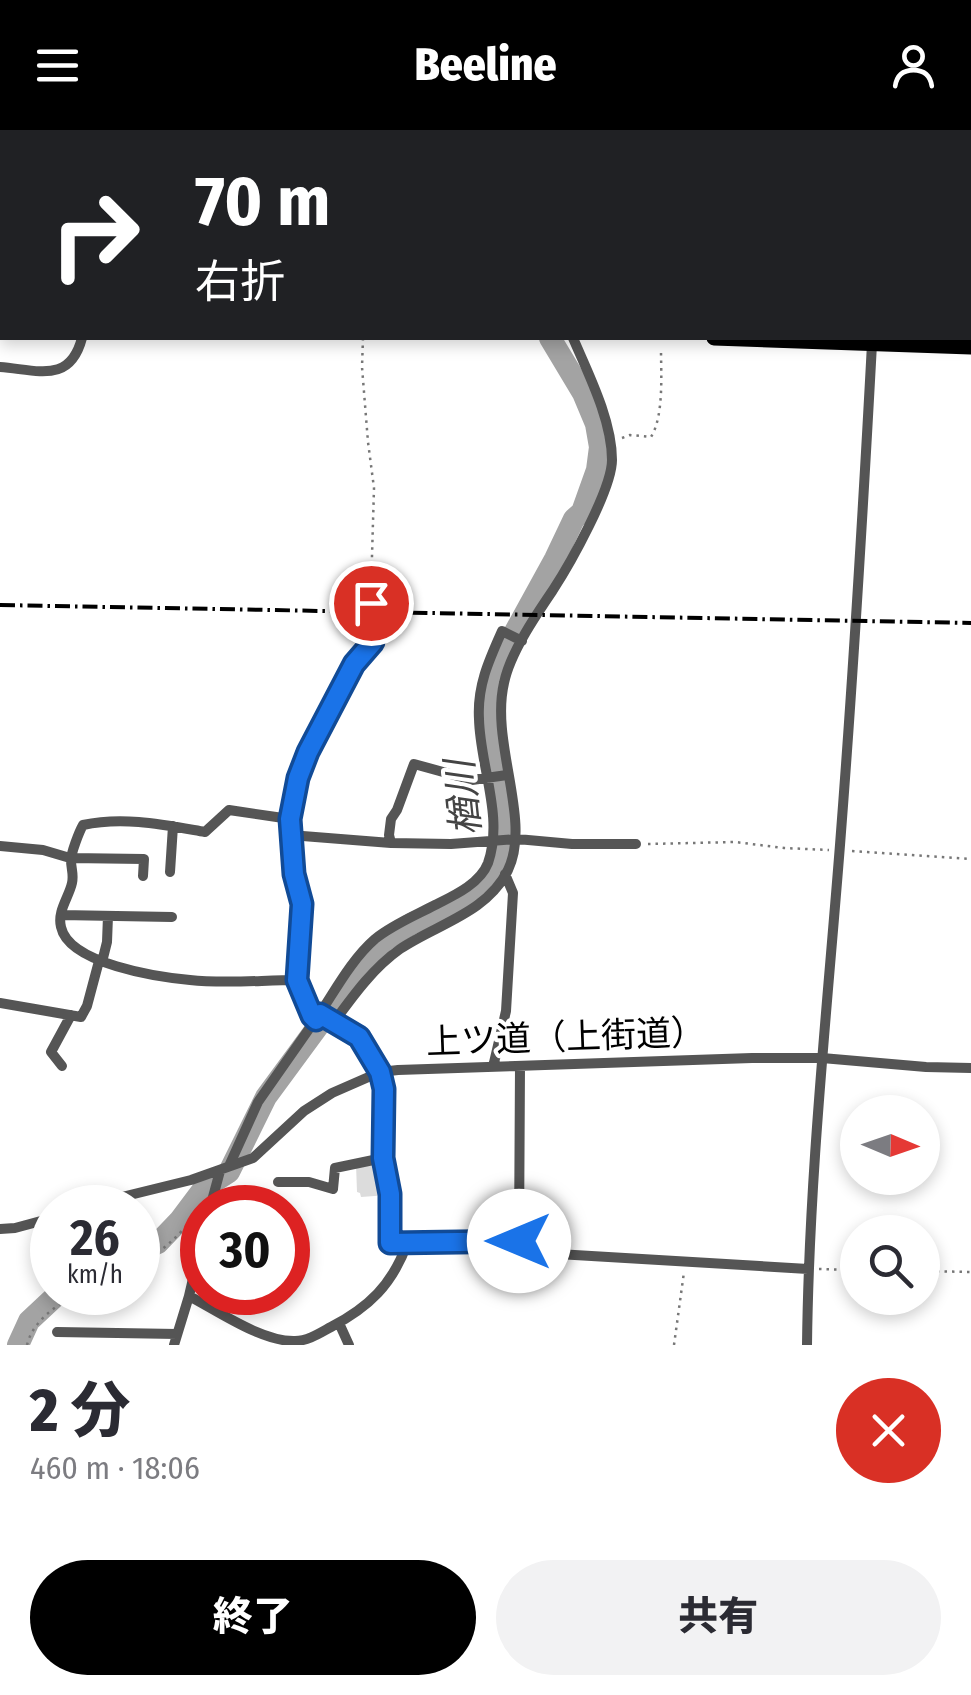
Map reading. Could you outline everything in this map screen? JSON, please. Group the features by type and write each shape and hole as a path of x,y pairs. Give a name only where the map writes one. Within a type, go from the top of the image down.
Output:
{"main road":[{"path":"767,340 971,347"}],"street":[{"path":"0,368 64,369 75,359 81,340"},
{"path":"218,1185 258,1102 325,1018 398,950 470,912 494,891 505,874 515,840 500,724 504,682 536,614 568,568 613,462 608,428 574,340"},
{"path":"807,1345 808,1268 858,621 872,344"},
{"path":"371,603 373,642 354,664 308,752 298,778 290,835 302,904 297,980 302,994 325,1018 359,1037 380,1072 384,1089 383,1158 390,1194 390,1243 519,1241 541,1254 808,1268"},
{"path":"325,1018 349,970 371,942 460,892 487,867 494,841 478,721 479,693 502,631 522,641"},
{"path":"390,844 391,819 414,764 472,780 507,775"},
{"path":"290,819 229,810 205,832 124,821 84,825 70,858 74,878 61,915 61,928 67,940 101,962 119,968 190,980 297,980"},
{"path":"170,872 173,826"},
{"path":"290,835 390,844 515,840 636,844"},
{"path":"0,846 43,850 70,858 144,860 144,876"},
{"path":"493,1067 506,1011 513,893 505,874"},
{"path":"61,915 172,917"},
{"path":"0,1003 81,1017 107,942 108,916"},
{"path":"62,1066 51,1052 71,1015"},
{"name":"上ツ道（上街道）","path":"160,1186 253,1158 304,1112 332,1093 380,1072 752,1058 822,1058 926,1068 971,1068"},
{"path":"519,1241 520,1066"},
{"path":"278,1182 308,1182 333,1189 335,1168 383,1158"},
{"path":"0,1229 30,1224"},
{"path":"225,1315 249,1328 298,1341 340,1323 362,1308 386,1286 406,1244"},
{"path":"57,1332 175,1340 183,1315"},
{"path":"340,1323 349,1345"}],"path":[{"path":"364,340 362,368 374,488 371,603"},
{"path":"613,462 622,438 651,437 656,430 661,349"},
{"path":"636,844 735,842 971,859"},
{"path":"160,1252 180,1235"},
{"path":"674,1345 685,1262"},
{"path":"808,1268 840,1269"},
{"path":"940,1271 971,1272"},
{"path":"27,1345 30,1334 48,1315"}],"shaded area":[{"path":"381,1160 388,1195 361,1197 357,1192 356,1164"}],"waterway":[{"name":"楢川","path":"160,1241 204,1188 229,1172 266,1097 366,961 384,941 411,924 463,902 485,885 503,859 507,827 489,719 491,689 500,659 574,519 582,512 597,470 600,447 596,424 583,393 551,340"},
{"name":"楢川","path":"18,1345 35,1315"}],"railway":[{"path":"0,605 971,623"}],"route":[{"path":"371,603 373,642 354,664 298,778 290,819 294,874 302,904 297,980 312,1016 316,1020 320,1014 359,1037 380,1072 384,1089 383,1158 390,1194 390,1243 519,1241"}]}
